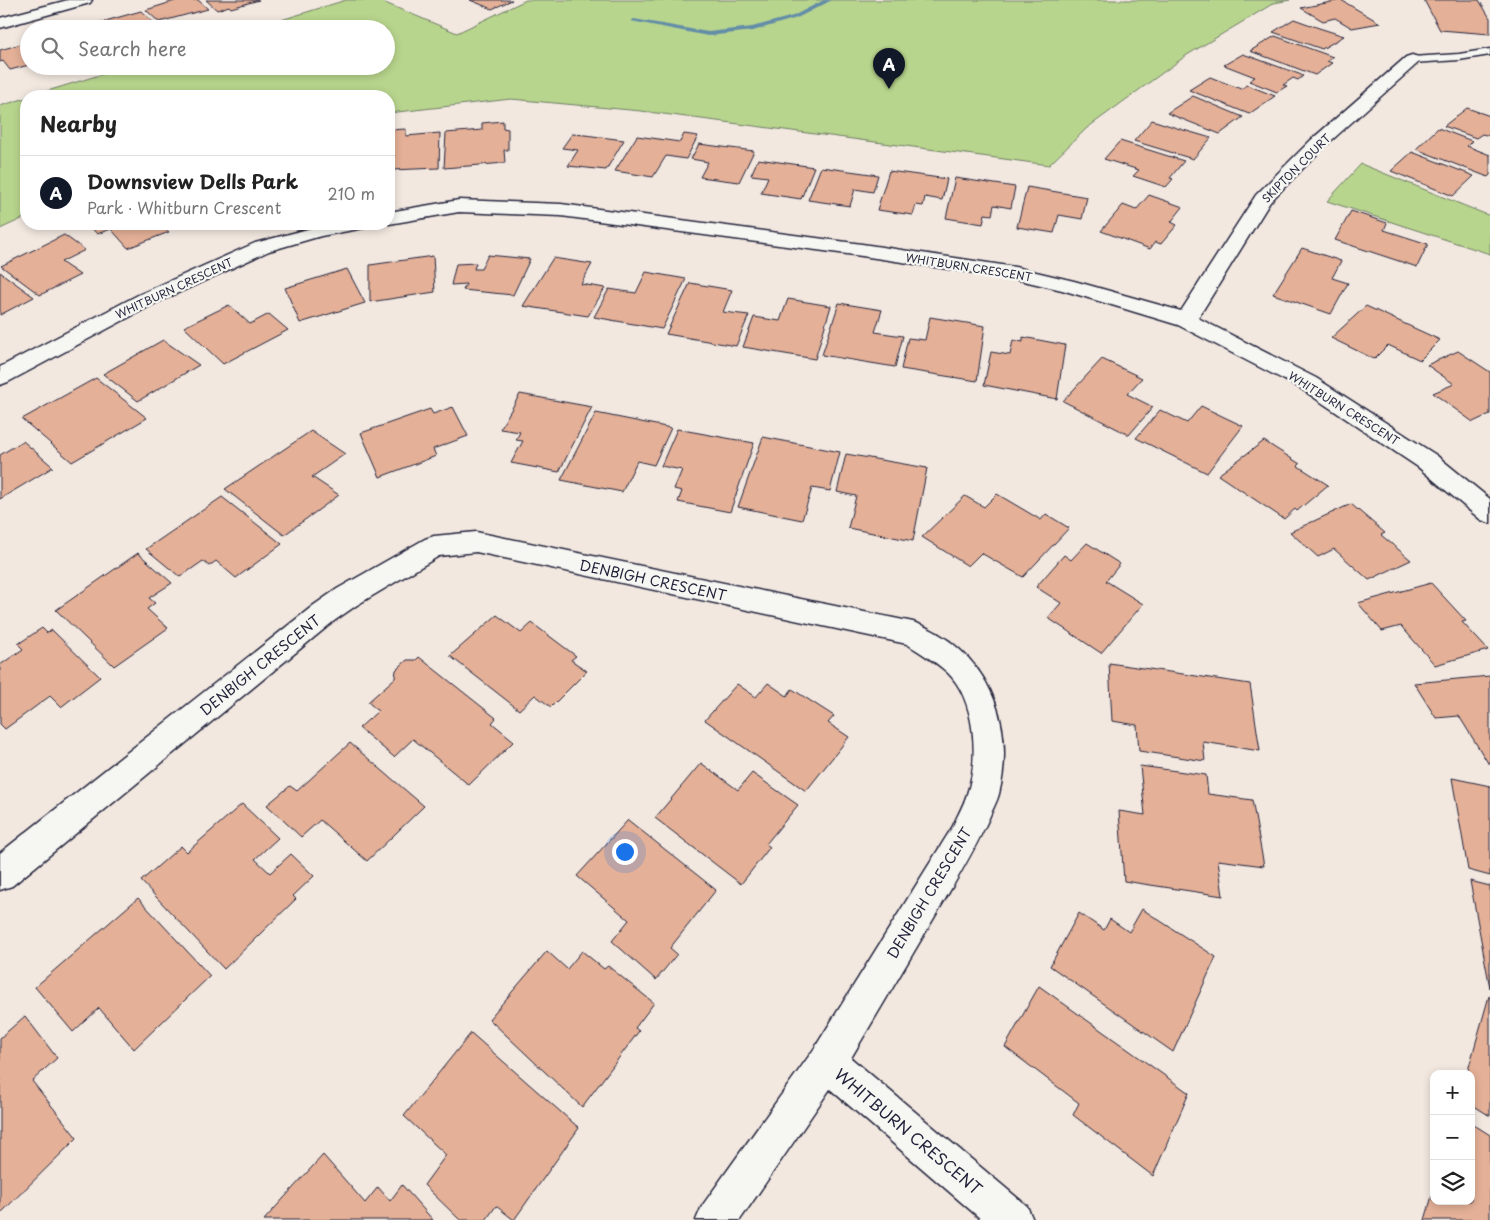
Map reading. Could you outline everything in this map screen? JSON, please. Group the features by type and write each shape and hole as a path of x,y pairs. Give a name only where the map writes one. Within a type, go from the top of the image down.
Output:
{"street":[{"path":"0,23 85,0"},
{"name":"SKIPTON COURT","path":"1186,320 1263,199 1316,144 1412,60"},
{"name":"WHITBURN CRESCENT","path":"395,217 459,206 561,210 853,248 1015,273 1067,285 1186,320 1315,388 1427,461 1490,513"},
{"name":"WHITBURN CRESCENT","path":"0,377 145,300 262,247 324,230"},
{"name":"DENBIGH CRESCENT","path":"0,874 324,614 347,597 434,546 476,542 913,634 959,665 978,693 986,721 990,753 983,795 964,837 827,1062 716,1220"},
{"name":"WHITBURN CRESCENT","path":"827,1062 1013,1220"}],"lane":[{"path":"1412,60 1458,57 1490,52"}],"green space":[{"path":"346,0 378,0 457,33 526,0 1290,0 1274,3 1187,55 1087,128 1049,165 641,111 511,99 395,112 395,90 51,90 100,75 395,75 395,20 281,20"},
{"path":"20,100 20,220 0,229 0,106"},
{"path":"1361,164 1490,216 1490,254 1327,201"}],"building":[{"path":"178,0 198,0 208,9 167,20 157,20 146,10"},
{"path":"206,0 259,0 217,10"},
{"path":"470,0 512,0 492,9"},
{"path":"1341,0 1380,23 1352,28 1335,18 1323,21 1301,8"},
{"path":"1424,0 1479,0 1490,18 1490,34 1440,30"},
{"path":"141,11 150,20 109,20"},
{"path":"1294,19 1344,36 1322,49 1273,32"},
{"path":"1275,36 1333,57 1327,61 1332,63 1315,75 1250,51"},
{"path":"20,44 20,67 10,70 3,61 0,62 0,50"},
{"path":"1243,54 1303,76 1298,80 1293,78 1283,85 1287,86 1277,92 1249,81 1255,77 1224,65"},
{"path":"1210,77 1241,89 1247,85 1275,96 1249,114 1189,90"},
{"path":"1193,96 1243,117 1220,134 1167,113"},
{"path":"1467,108 1490,116 1490,136 1482,134 1476,138 1444,126"},
{"path":"1152,120 1211,138 1193,159 1134,141"},
{"path":"503,121 503,128 508,129 508,150 504,150 505,163 444,168 446,133 482,130 482,123"},
{"path":"1438,128 1472,141 1467,146 1490,155 1490,175 1488,177 1416,149"},
{"path":"406,129 406,136 440,133 439,168 395,170 395,130"},
{"path":"572,134 624,140 606,170 568,166 578,150 562,148"},
{"path":"684,134 698,136 686,159 666,156 653,177 615,171 637,136 680,142"},
{"path":"1120,141 1184,161 1170,178 1173,179 1166,187 1133,176 1139,170 1104,159"},
{"path":"699,144 754,151 739,182 700,177 708,162 691,159"},
{"path":"1412,152 1474,176 1453,196 1391,171"},
{"path":"758,159 814,167 801,199 761,193 768,177 751,175"},
{"path":"821,167 878,175 873,192 855,189 850,206 808,200"},
{"path":"889,171 947,179 942,200 925,197 923,206 916,205 913,215 877,210"},
{"path":"955,178 1015,187 1011,208 994,205 992,215 985,214 983,224 946,218"},
{"path":"1027,187 1087,197 1082,219 1059,215 1054,233 1017,227"},
{"path":"1149,195 1183,207 1171,222 1177,225 1161,244 1155,242 1150,249 1101,231 1123,205 1136,210"},
{"path":"1351,211 1387,223 1384,230 1428,244 1417,267 1335,240"},
{"path":"93,230 108,230 97,234"},
{"path":"112,230 167,230 169,232 128,248"},
{"path":"64,235 85,250 61,262 80,275 40,295 1,266"},
{"path":"1302,248 1341,261 1332,278 1348,283 1331,314 1273,294"},
{"path":"488,255 530,259 513,295 463,290 466,284 451,285 456,264 476,263 474,269 481,269"},
{"path":"433,256 435,292 370,302 370,265"},
{"path":"553,258 592,264 581,284 605,288 588,316 523,306"},
{"path":"347,269 365,303 300,323 285,288"},
{"path":"0,272 34,297 0,315"},
{"path":"646,272 686,279 662,329 594,317 609,289 636,293"},
{"path":"690,283 732,290 723,312 749,315 736,346 666,334"},
{"path":"788,299 831,306 815,359 743,347 754,317 780,321"},
{"path":"839,303 882,310 875,332 903,336 895,367 822,355"},
{"path":"229,305 250,324 269,314 288,330 223,364 184,327"},
{"path":"1366,306 1440,340 1420,360 1388,345 1374,359 1331,338"},
{"path":"930,317 985,326 977,381 901,369 908,338 925,340"},
{"path":"1023,337 1065,345 1057,399 984,385 991,352 1010,355 1013,340 1023,342"},
{"path":"163,340 199,365 138,401 103,374"},
{"path":"1458,351 1490,372 1490,414 1473,422 1433,393 1454,384 1427,365"},
{"path":"1102,359 1142,378 1127,394 1153,407 1129,435 1063,401"},
{"path":"96,378 147,418 72,462 22,419"},
{"path":"520,394 592,407 559,472 511,463 523,441 516,440 520,432 500,429"},
{"path":"1201,406 1243,426 1207,473 1136,438 1160,410 1187,423"},
{"path":"453,407 468,436 433,449 436,456 380,477 361,433 430,409 433,414"},
{"path":"596,413 671,428 654,465 637,461 622,492 561,480"},
{"path":"677,429 754,443 730,512 678,502 682,491 674,489 682,470 661,466"},
{"path":"311,431 345,454 312,477 339,495 284,535 225,489"},
{"path":"763,437 840,452 830,491 812,488 802,520 738,507"},
{"path":"23,441 53,467 0,499 0,455"},
{"path":"1264,441 1328,485 1297,511 1295,509 1284,519 1218,475"},
{"path":"846,454 927,468 913,541 848,528 856,496 837,492"},
{"path":"997,494 1041,520 1046,514 1069,528 1023,577 981,553 968,566 922,537 965,496 984,507"},
{"path":"222,497 282,544 236,578 216,561 209,566 203,561 180,577 146,549"},
{"path":"1351,504 1385,533 1381,535 1411,560 1369,580 1334,549 1318,557 1290,532"},
{"path":"1087,543 1120,564 1106,581 1143,604 1101,653 1048,618 1061,603 1036,587 1064,555 1071,560"},
{"path":"138,553 172,583 149,598 155,603 147,609 168,628 114,666 56,610"},
{"path":"1431,583 1466,621 1462,622 1488,650 1435,665 1401,626 1382,631 1358,603"},
{"path":"497,615 521,633 532,623 576,656 571,660 587,671 551,707 535,695 519,710 450,656"},
{"path":"42,628 47,633 52,630 100,677 61,707 50,696 5,729 0,724 0,665 23,649 18,644"},
{"path":"419,657 496,718 492,723 514,741 469,785 413,739 394,757 359,728 378,711 368,702 395,678 396,670 407,660 416,660"},
{"path":"1109,663 1250,684 1260,751 1203,742 1205,761 1139,751 1137,725 1112,721"},
{"path":"1490,676 1490,763 1488,763 1459,716 1436,718 1414,683"},
{"path":"768,683 787,696 792,689 834,716 828,723 849,737 806,791 705,720 737,684 756,697"},
{"path":"350,743 424,806 367,861 320,820 301,837 267,805 290,786 297,791"},
{"path":"701,763 738,790 752,773 798,805 766,844 770,847 741,884 655,818"},
{"path":"1140,766 1206,775 1208,794 1252,800 1264,866 1218,860 1223,896 1124,881 1119,811 1145,815"},
{"path":"1452,778 1490,786 1490,876 1468,870"},
{"path":"242,804 278,838 255,859 270,873 291,854 314,876 293,896 296,899 224,969 141,881 181,846 187,852"},
{"path":"628,820 716,890 670,948 677,954 656,980 612,941 629,920 577,876"},
{"path":"1470,881 1490,886 1490,988"},
{"path":"138,898 210,976 134,1049 99,1008 73,1032 35,987"},
{"path":"1142,909 1216,957 1173,1052 1050,966 1079,913 1104,930 1110,919 1129,932"},
{"path":"547,951 567,969 582,951 604,969 608,966 654,1003 635,1028 639,1031 582,1107 489,1019"},
{"path":"1039,986 1189,1093 1153,1176 1073,1115 1079,1103 1005,1047"},
{"path":"1489,996 1490,1116 1475,1107 1475,1070 1468,1070"},
{"path":"25,1016 57,1058 32,1081 77,1138 0,1214 0,1038"},
{"path":"471,1033 579,1128 514,1220 496,1206 486,1220 460,1220 424,1185 446,1155 404,1116"},
{"path":"1475,1126 1490,1135 1490,1220 1425,1220 1430,1203 1430,1205 1475,1205"},
{"path":"323,1155 365,1203 378,1187 390,1201 402,1185 433,1220 264,1220"}],"waterway":[{"path":"634,21 708,34 753,29 795,17 829,0"}],"place":[{"name":"Downsview Dells Park","path":"889,89"}]}
